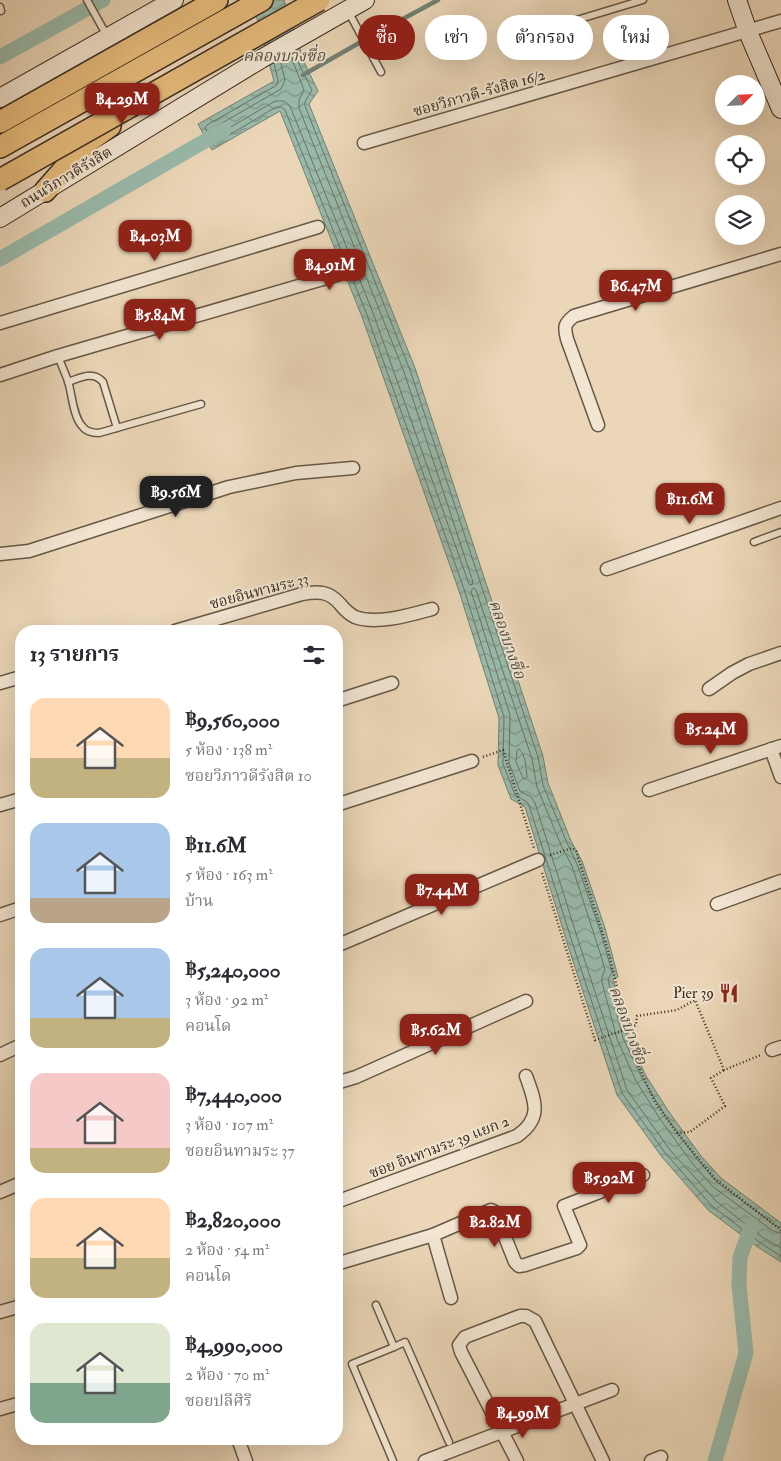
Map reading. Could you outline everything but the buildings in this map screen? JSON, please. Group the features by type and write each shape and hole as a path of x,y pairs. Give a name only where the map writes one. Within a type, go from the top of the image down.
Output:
{"highway":[{"path":"0,122 217,0"},
{"path":"0,147 262,0"},
{"path":"0,180 319,0"},
{"path":"0,176 299,5"},
{"path":"45,191 89,140 164,90 200,62"}],"main road":[{"path":"0,98 174,0"},
{"name":"ถนนวิภาวดีรังสิต","path":"0,218 261,59 365,0"},
{"path":"737,0 748,32 781,110"}],"street":[{"name":"ซอยวิภาวดี-รังสิต 16/2","path":"364,144 781,21"},
{"path":"0,323 318,227"},
{"path":"598,425 567,339 564,328 568,321 574,316 781,254"},
{"path":"0,375 58,356 340,274"},
{"path":"0,554 29,551 229,487 296,473 353,468"},
{"path":"607,569 781,508"},
{"name":"ซอยอินทามระ 33","path":"196,625 316,591 327,593 353,616 365,619 382,619 410,615 432,609"},
{"path":"709,689 749,664 781,653"},
{"path":"0,683 15,679"},
{"path":"343,699 392,683"},
{"path":"649,790 776,747 781,777"},
{"path":"343,803 472,760"},
{"path":"0,805 15,800"},
{"path":"343,943 538,860"},
{"path":"717,904 781,880"},
{"path":"0,915 15,910"},
{"path":"343,1081 356,1077 526,1001"},
{"path":"0,1055 15,1048"},
{"name":"ซอย อินทามระ 39 แยก 2","path":"343,1199 517,1136 526,1130 534,1113 535,1102 526,1076"},
{"path":"343,1262 433,1234 491,1210 495,1212 514,1262 519,1266 525,1265 577,1248 580,1245 564,1206 643,1175"},
{"path":"0,1192 15,1185"},
{"path":"433,1234 451,1298"},
{"path":"0,1312 15,1308"},
{"path":"517,1461 460,1352 459,1345 465,1337 520,1316 526,1316 535,1321 603,1461"},
{"path":"425,1461 612,1390"},
{"path":"0,1409 15,1405"},
{"path":"240,1445 246,1461"}],"lane":[{"path":"87,0 108,37"},
{"path":"593,15 643,0"},
{"path":"347,10 381,72"},
{"path":"58,356 68,382 80,425 91,433 99,434 202,404"},
{"path":"68,382 87,375 98,376 103,382 116,428"},
{"path":"754,542 781,532"},
{"path":"376,1304 394,1347"},
{"path":"393,1461 352,1364 405,1342 449,1442"}],"path":[{"path":"472,760 503,750 594,1040 636,1025 637,1016 677,1010 695,1000 724,1070"},
{"path":"538,860 568,848 574,848 576,851 608,950 627,1029 639,1067 655,1102 677,1133 716,1179 781,1230"},
{"path":"677,1133 690,1132 726,1106 711,1078 724,1070 777,1049"}],"water":[{"name":"คลองบางซื่อ","path":"252,0 284,0 305,64 318,91 309,104 415,368 543,756 548,783 571,841 582,861 605,928 618,977 613,979 627,1036 646,1076 701,1156 721,1178 781,1223 781,1262 708,1210 662,1157 617,1095 525,807 511,799 498,765 499,718 459,591 362,317 280,111 212,150 198,124 274,81"}],"waterway":[{"path":"0,57 103,0"},
{"name":"คลองบางซื่อ","path":"303,75 438,0"},
{"path":"0,259 224,130"},
{"path":"715,1461 746,1353 739,1285 740,1257 752,1225"}],"place":[{"name":"Pier 39","path":"729,993"}]}
